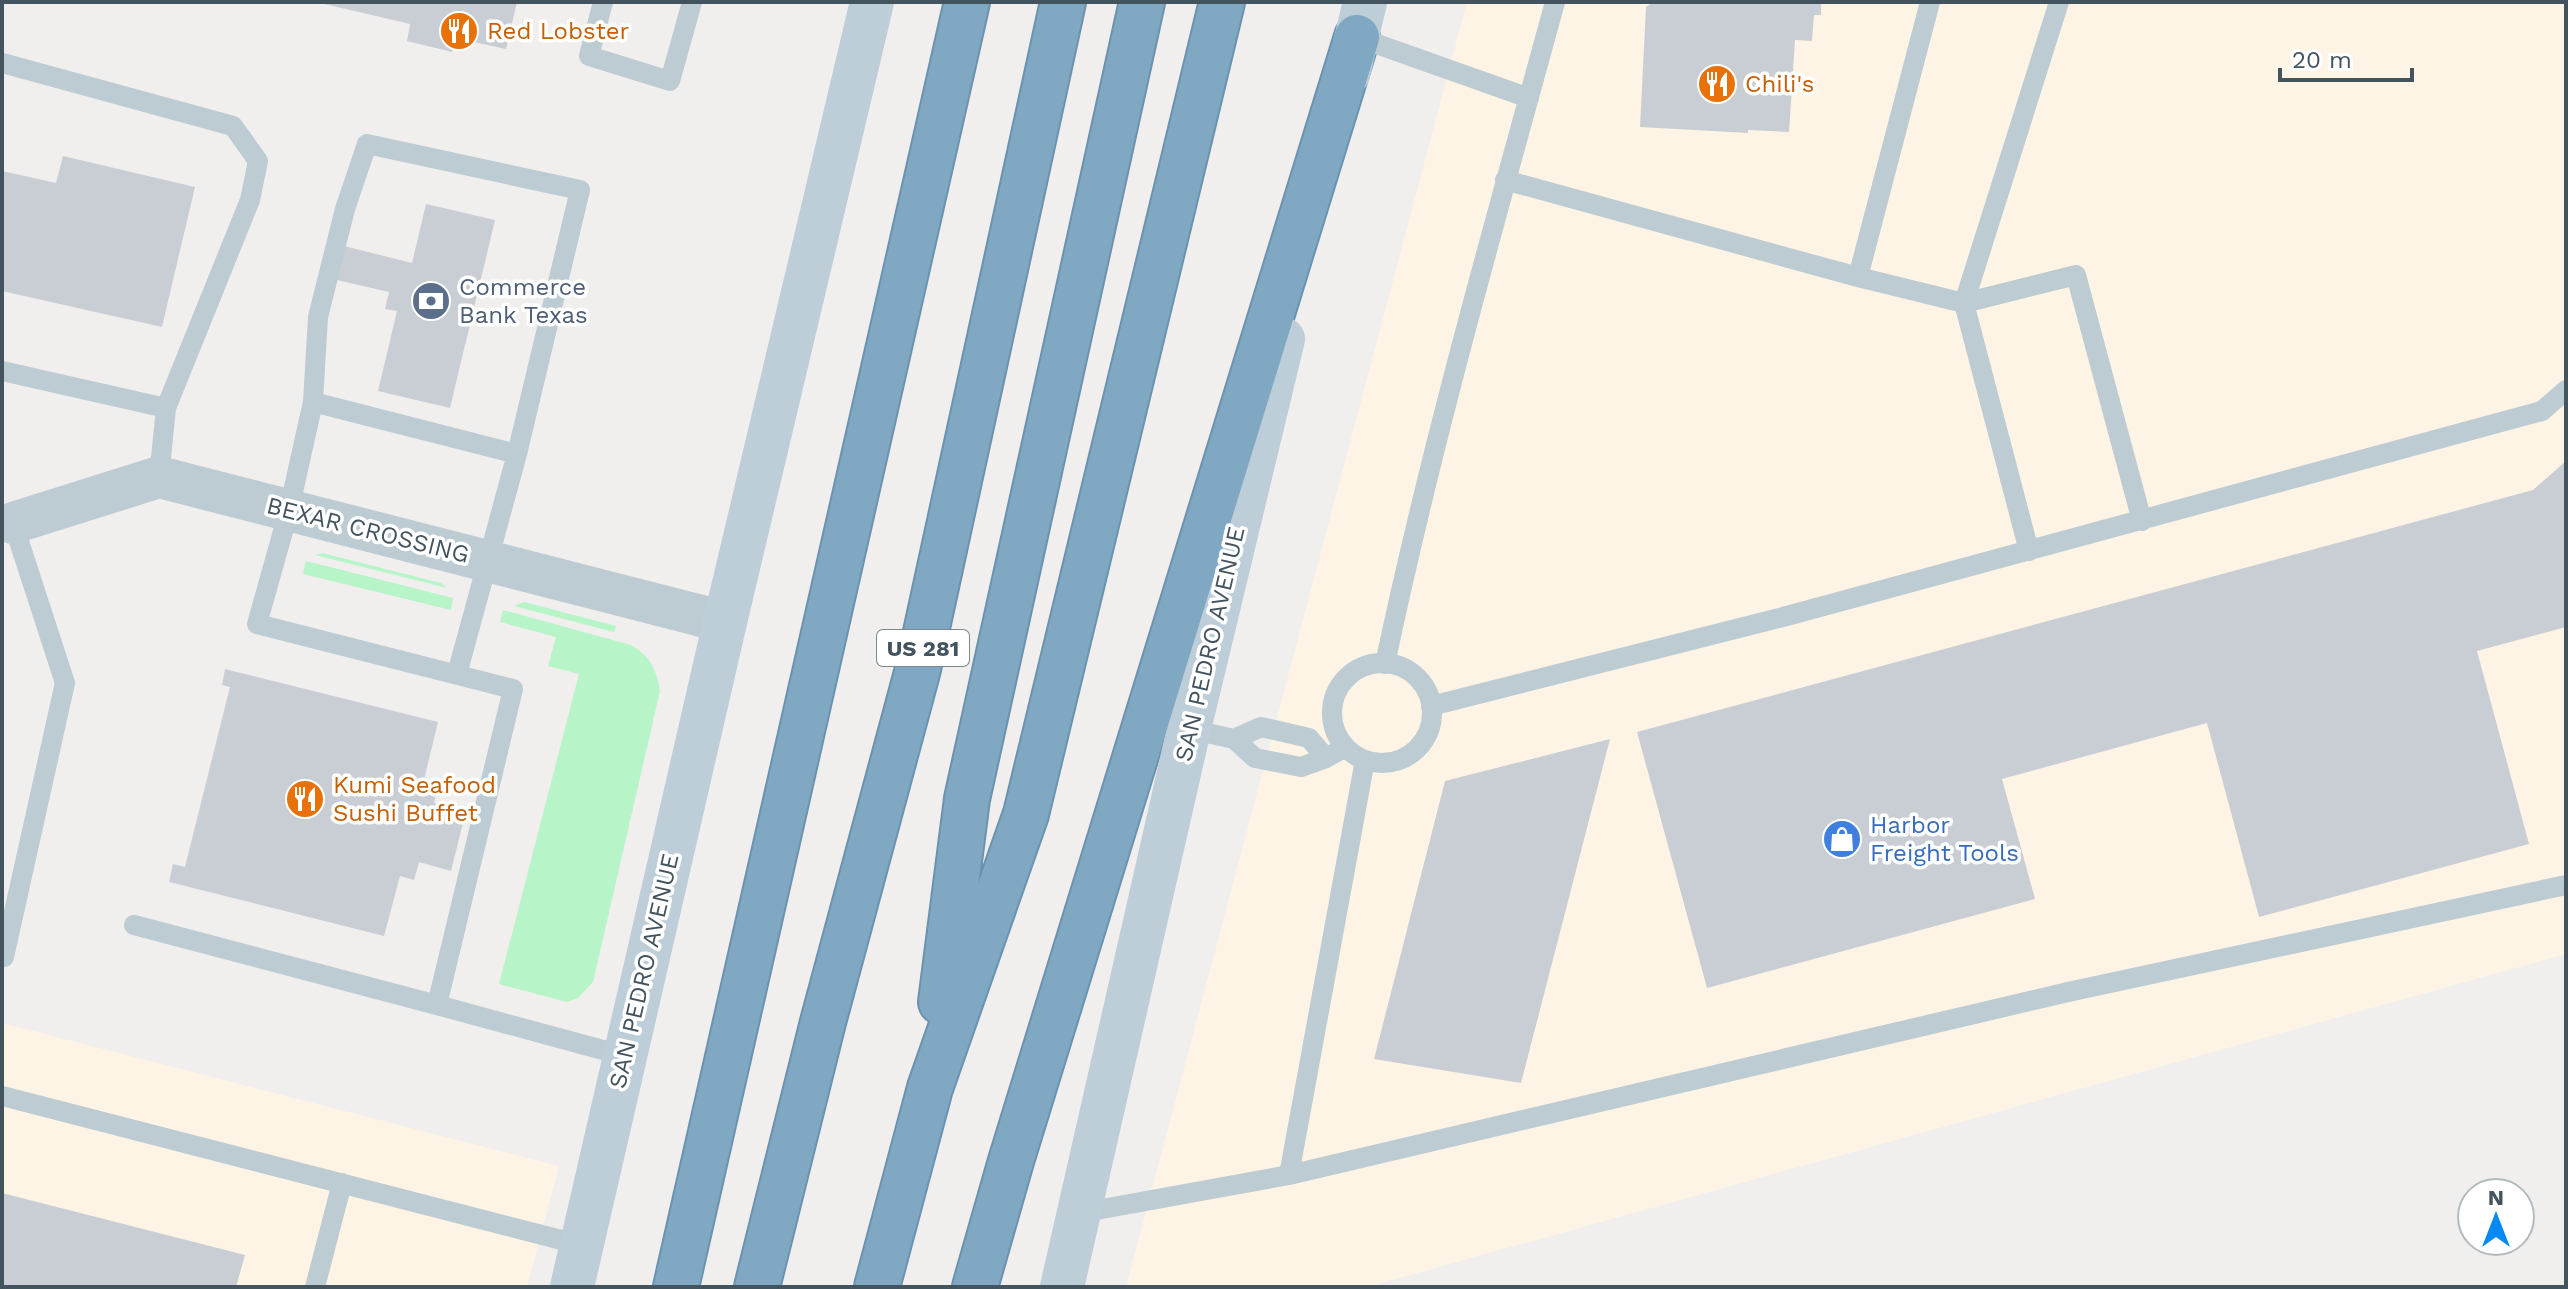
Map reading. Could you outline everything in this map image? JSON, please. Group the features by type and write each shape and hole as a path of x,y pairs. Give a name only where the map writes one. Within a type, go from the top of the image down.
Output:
{"highway":[{"path":"676,1287 967,2"},
{"name":"US 281","path":"757,1287 827,1006 918,669 1063,2"},
{"path":"930,1088 967,799 1142,2"},
{"path":"877,1287 930,1088 1026,814 1222,2"},
{"path":"975,1287 1361,20"}],"main road":[{"name":"SAN PEDRO AVENUE","path":"572,1287 872,2"},
{"name":"SAN PEDRO AVENUE","path":"1062,1287 1189,729 1361,20"}],"street":[{"name":"BEXAR CROSSING","path":"159,477 725,622"},
{"path":"13,523 159,477"}],"lane":[{"path":"603,2 589,56 670,81 692,2"},
{"path":"1385,664 1412,535 1555,2"},
{"path":"1858,277 1930,2"},
{"path":"2029,551 1964,303 2059,2"},
{"path":"1361,20 1529,98"},
{"path":"2,63 233,126 258,161 250,200 166,408 159,477"},
{"path":"437,1005 513,689 257,624 289,510 313,402 318,317 345,209 367,144 580,190 517,454 457,674"},
{"path":"1505,180 1964,303 2076,275 2142,521"},
{"path":"2,371 166,408"},
{"path":"1431,706 1642,654 2542,411 2566,390"},
{"path":"313,402 517,454"},
{"path":"2,956 65,683 13,523"},
{"path":"1385,664 1412,673 1423,684 1431,706 1430,730 1422,744 1396,761 1381,763 1365,760 1346,747 1332,723 1332,706 1337,690 1362,667 1385,664"},
{"path":"1234,739 1261,727 1309,738 1326,758"},
{"path":"1189,729 1234,739 1255,758 1301,767 1346,747"},
{"path":"1289,1175 1365,760"},
{"path":"1080,1213 1289,1175 2068,992 2566,885"},
{"path":"134,925 625,1056"},
{"path":"2,1096 581,1245"},
{"path":"315,1287 342,1183"}],"shaded area":[{"path":"1467,2 2566,2 2566,954 1367,1287 1126,1287"},
{"path":"2,1023 559,1166 527,1287 2,1287"}],"green space":[{"path":"322,553 441,583 447,588 315,555"},
{"path":"306,561 453,598 451,610 303,574"},
{"path":"524,602 616,626 614,632 514,606"},
{"path":"503,610 631,645 652,664 660,691 593,982 578,998 567,1002 499,984 579,674 548,666 556,637 500,622"}],"building":[{"name":"Red Lobster","path":"316,2 517,2 506,49 455,38 452,52 407,41 410,24"},
{"name":"Chili's","path":"1653,2 1821,2 1821,15 1814,15 1812,41 1795,40 1789,132 1640,127 1646,7"},
{"path":"63,156 195,187 162,327 2,291 2,171 56,183"},
{"name":"Commerce Bank Texas","path":"426,204 495,220 450,408 378,391 397,311 385,309 389,292 328,278 336,244 412,263"},
{"path":"2566,461 2566,627 2477,651 2529,844 2259,917 2207,723 2002,779 2035,899 1707,988 1637,732 2533,490"},
{"name":"Kumi Seafood Sushi Buffet","path":"225,669 438,722 423,784 438,787 434,803 466,811 451,871 419,862 414,880 400,876 384,936 169,882 173,864 185,867 230,687 222,685"},
{"path":"1610,739 1521,1083 1374,1059 1445,781"},
{"path":"2,1193 245,1255 236,1287 2,1287"}],"place":[{"name":"Red Lobster","path":"459,31"},
{"name":"Chili's","path":"1717,84"},
{"name":"Commerce Bank Texas","path":"431,301"},
{"name":"Kumi Seafood Sushi Buffet","path":"305,799"},
{"name":"Harbor Freight Tools","path":"1842,839"}]}
